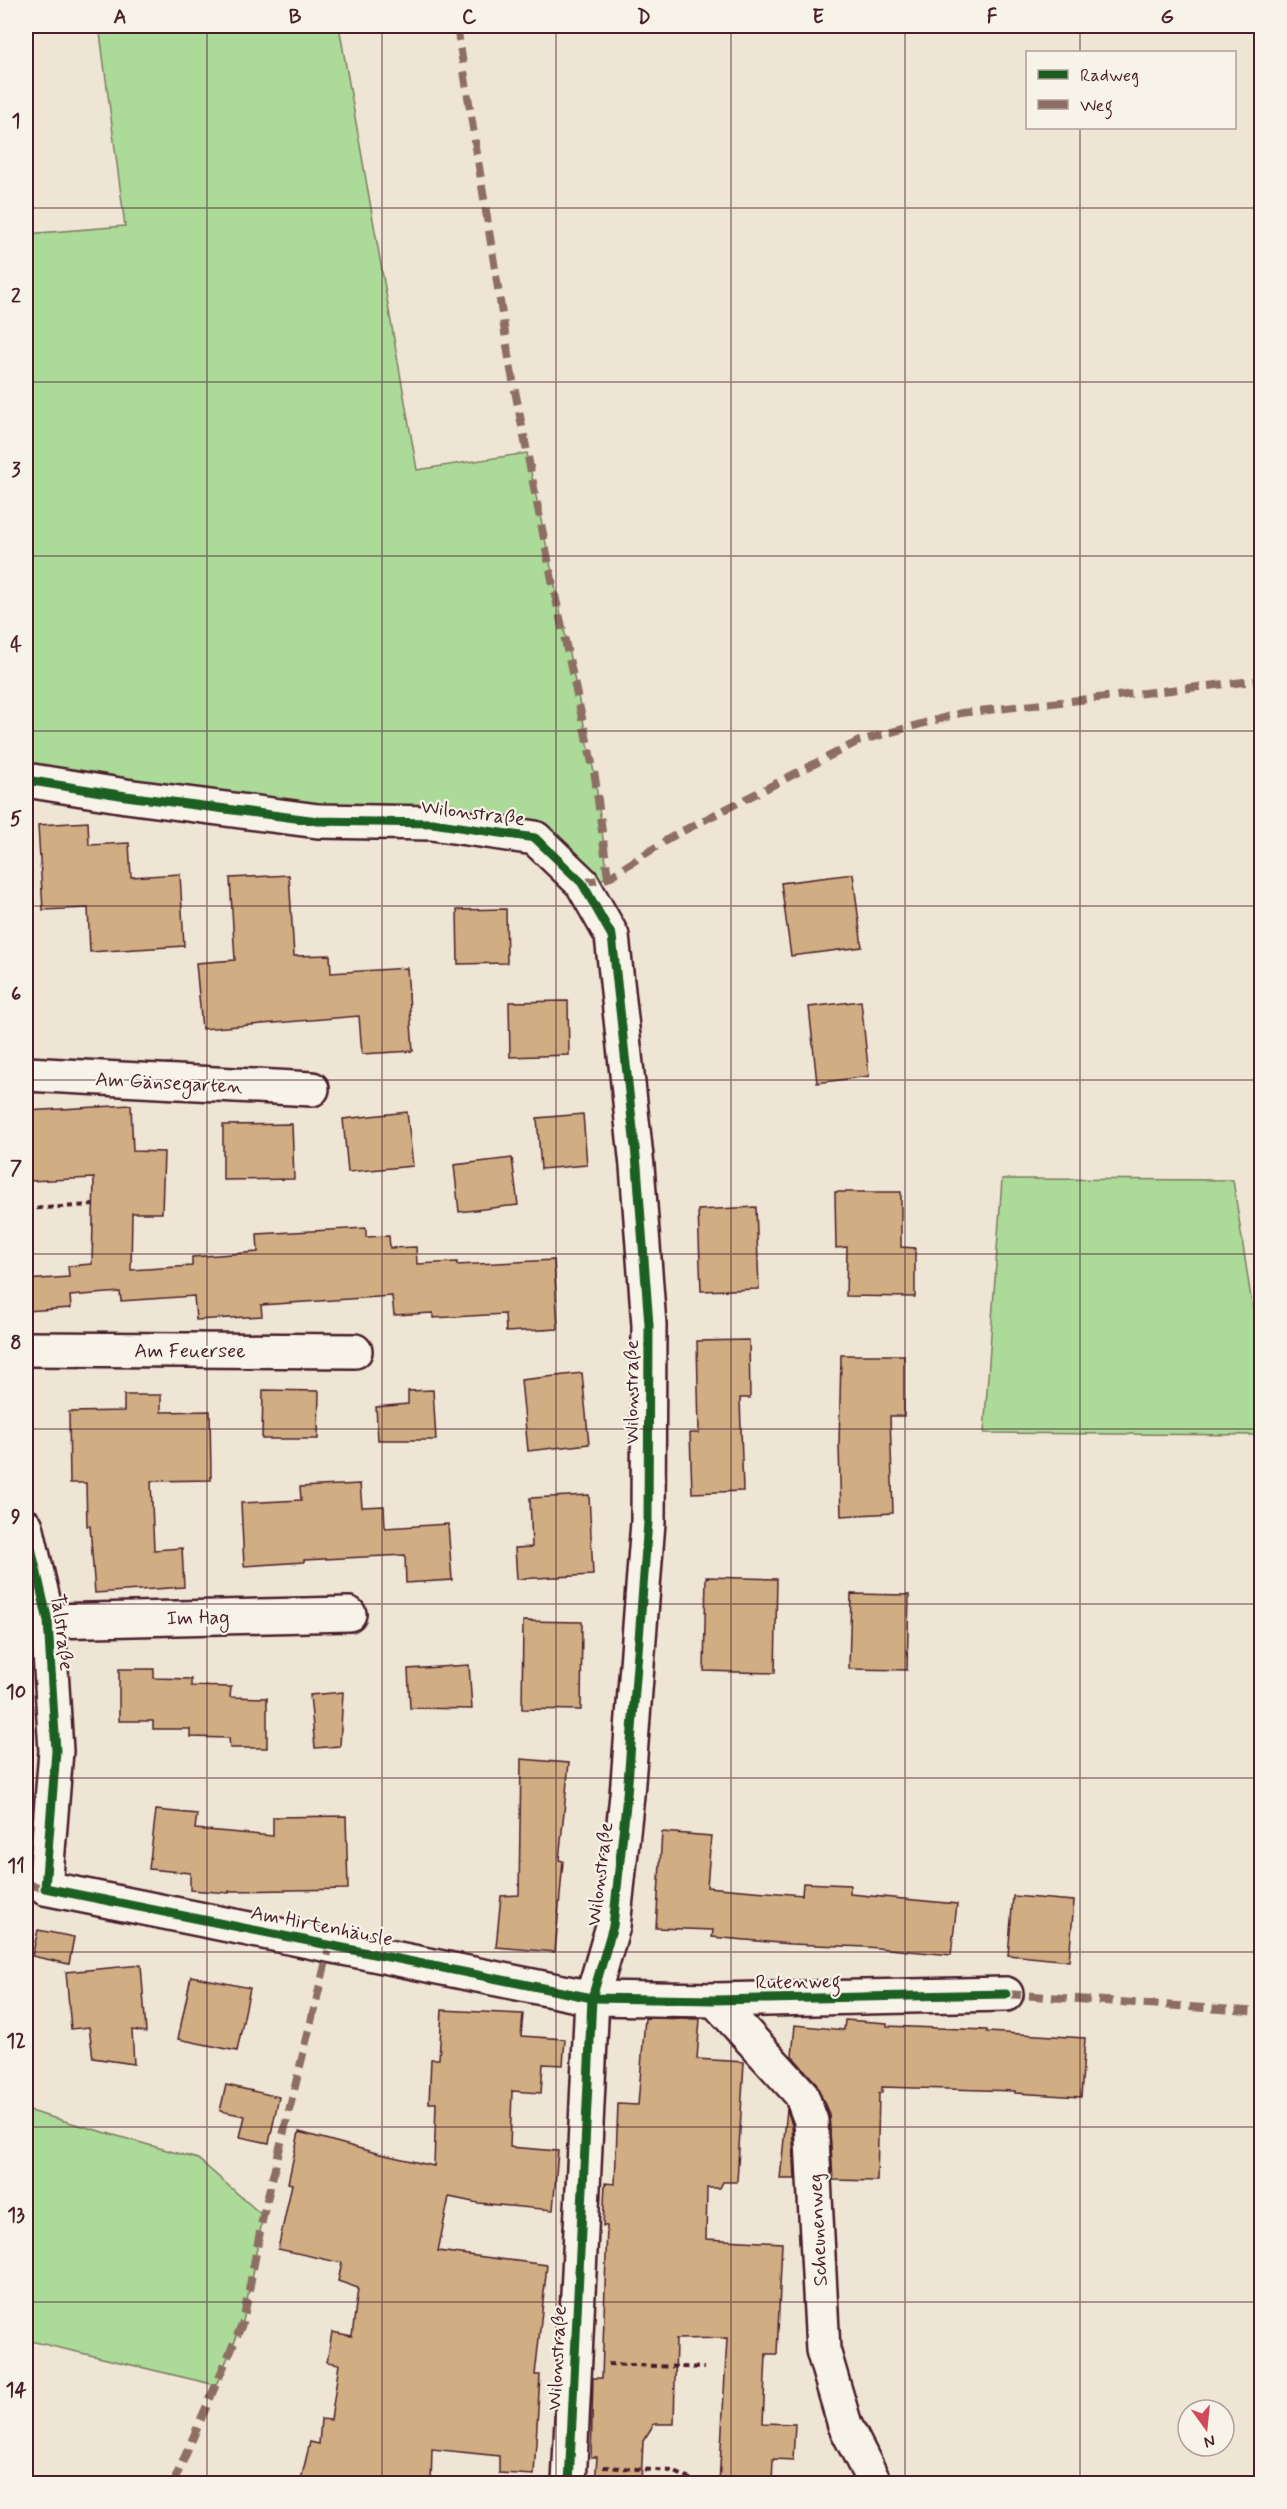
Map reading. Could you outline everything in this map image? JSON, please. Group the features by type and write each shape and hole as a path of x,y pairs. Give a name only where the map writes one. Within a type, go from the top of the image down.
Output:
{"street":[{"name":"Wilonstraße","path":"26,780 126,796 318,821 432,823 535,838 582,883 612,936 637,1166 649,1325 648,1522 627,1795 613,1926 592,1998 569,2475"},
{"name":"Am Gänsegarten","path":"26,1074 312,1089"},
{"name":"Am Feuersee","path":"26,1349 355,1351"},
{"name":"Talstraße","path":"26,1526 48,1621 56,1751 45,1888"},
{"name":"Im Hag","path":"48,1621 349,1614"},
{"name":"Am Hirtenhäusle","path":"45,1888 592,1998"},
{"name":"Rutenweg","path":"592,1998 715,2000 1006,1994"},
{"name":"Scheunenweg","path":"715,2000 801,2094 811,2121 823,2350 845,2425 875,2484"}],"path":[{"path":"26,1209 93,1205"},
{"path":"574,2362 704,2368"},
{"path":"569,2475 673,2471 698,2483"}],"green space":[{"path":"150,26 339,26 417,470 527,453 595,777 608,878 582,883 535,838 26,780 26,234 125,226 100,33"},
{"path":"1002,1179 1233,1180 1261,1364 1261,1435 984,1433"},
{"path":"26,2110 198,2159 263,2216 243,2322 216,2385 26,2340"}],"building":[{"path":"88,822 89,845 129,843 131,877 180,874 184,946 90,952 88,908 43,910 38,825"},
{"path":"853,874 862,947 791,956 781,883"},
{"path":"289,875 294,956 330,955 331,973 407,968 413,1051 362,1054 359,1016 202,1029 196,963 235,960 230,878"},
{"path":"506,909 507,963 458,964 457,910"},
{"path":"568,1001 569,1055 510,1057 509,1002"},
{"path":"861,1001 869,1076 817,1083 809,1007"},
{"path":"131,1105 133,1151 164,1152 162,1213 132,1213 131,1270 192,1266 192,1257 258,1252 257,1234 366,1228 366,1237 389,1236 390,1248 416,1247 417,1264 457,1262 457,1265 554,1260 558,1329 506,1332 505,1314 433,1318 433,1313 394,1315 392,1296 261,1305 262,1316 196,1320 194,1296 121,1301 120,1292 70,1296 71,1308 26,1311 26,1280 69,1277 68,1266 92,1264 94,1178 29,1181 26,1111"},
{"path":"407,1112 413,1166 348,1172 343,1119"},
{"path":"583,1114 587,1165 541,1169 537,1118"},
{"path":"292,1124 294,1179 223,1180 223,1125"},
{"path":"512,1158 518,1205 459,1212 454,1165"},
{"path":"835,1192 901,1192 901,1247 915,1248 915,1297 846,1296 847,1247 836,1248"},
{"path":"756,1207 759,1289 701,1291 698,1210"},
{"path":"749,1340 750,1398 740,1398 743,1491 692,1493 690,1433 699,1433 697,1341"},
{"path":"841,1355 904,1355 904,1416 890,1416 893,1513 841,1516 839,1447"},
{"path":"582,1373 589,1444 528,1451 521,1380"},
{"path":"263,1390 319,1391 318,1439 262,1439"},
{"path":"433,1390 436,1440 378,1440 376,1407 408,1404 408,1391"},
{"path":"124,1395 161,1395 161,1412 210,1411 211,1480 151,1481 154,1550 182,1548 184,1587 95,1593 90,1526 87,1526 86,1483 70,1483 69,1412 124,1411"},
{"path":"360,1484 362,1507 384,1506 385,1528 448,1524 452,1580 406,1583 405,1555 304,1560 304,1562 244,1566 241,1503 301,1500 300,1487"},
{"path":"589,1495 593,1575 517,1579 515,1548 532,1547 530,1498"},
{"path":"706,1577 777,1579 775,1673 704,1671"},
{"path":"851,1594 909,1595 907,1670 849,1669"},
{"path":"523,1621 582,1622 581,1710 522,1709"},
{"path":"469,1665 472,1709 410,1708 408,1669"},
{"path":"119,1669 154,1669 154,1678 191,1679 191,1686 231,1687 230,1697 267,1698 267,1748 230,1748 229,1738 190,1737 190,1729 153,1729 153,1721 119,1721"},
{"path":"343,1692 340,1746 315,1748 310,1695"},
{"path":"521,1759 569,1763 559,1860 563,1861 555,1952 496,1947 501,1896 519,1895"},
{"path":"156,1810 197,1814 195,1829 273,1836 273,1817 346,1816 348,1889 229,1891 229,1893 190,1890 190,1873 149,1869"},
{"path":"662,1832 711,1836 707,1887 802,1895 803,1883 850,1885 850,1894 957,1904 951,1955 712,1937 713,1930 656,1928"},
{"path":"1013,1896 1074,1901 1069,1961 1008,1955"},
{"path":"38,1930 74,1937 69,1964 32,1956"},
{"path":"141,1965 146,2032 132,2030 134,2064 93,2058 89,2027 71,2029 66,1972"},
{"path":"191,1976 250,1988 237,2051 178,2039"},
{"path":"442,2010 523,2014 521,2036 565,2039 563,2065 543,2064 541,2093 512,2091 510,2147 558,2151 553,2210 478,2203 449,2197 438,2251 547,2265 535,2375 540,2375 534,2475 499,2473 499,2456 432,2449 431,2484 300,2484 310,2442 319,2444 321,2419 331,2420 339,2364 327,2362 332,2332 352,2336 358,2288 338,2281 342,2263 278,2249 292,2184 288,2183 299,2132 434,2166 436,2103 429,2103 431,2059 439,2059"},
{"path":"645,2018 700,2019 697,2059 744,2062 737,2182 723,2182 720,2188 707,2188 706,2239 782,2243 777,2354 766,2354 763,2423 795,2424 793,2460 773,2459 772,2484 719,2484 727,2338 676,2339 674,2424 654,2424 643,2441 641,2484 595,2484 597,2457 591,2457 593,2378 602,2378 607,2226 603,2226 605,2183 615,2184 618,2104 638,2105"},
{"path":"845,2020 887,2023 887,2026 987,2030 987,2032 1085,2038 1081,2097 1015,2093 1015,2091 882,2087 882,2093 879,2093 877,2181 833,2180 829,2114 815,2082 792,2056 795,2025 844,2030"},
{"path":"226,2085 279,2097 269,2143 240,2137 245,2116 220,2111"},
{"path":"787,2109 792,2125 795,2179 780,2179"}],"marked path":[{"path":"457,26 510,365 555,595 595,777 608,878"},
{"path":"582,883 608,878 673,836 859,741 961,713 1262,680"},
{"path":"26,1884 45,1888"},
{"path":"177,2484 176,2477 243,2322 263,2216 330,1945"},
{"path":"1006,1994 1262,2012"}],"cycle path":[{"path":"26,780 126,796 318,821 432,823 535,838 582,883 612,936 637,1166 649,1325 648,1522 627,1795 613,1926 592,1998 569,2484"},
{"path":"26,1526 48,1621 56,1751 45,1888 592,1998 715,2000 1006,1994"}]}
